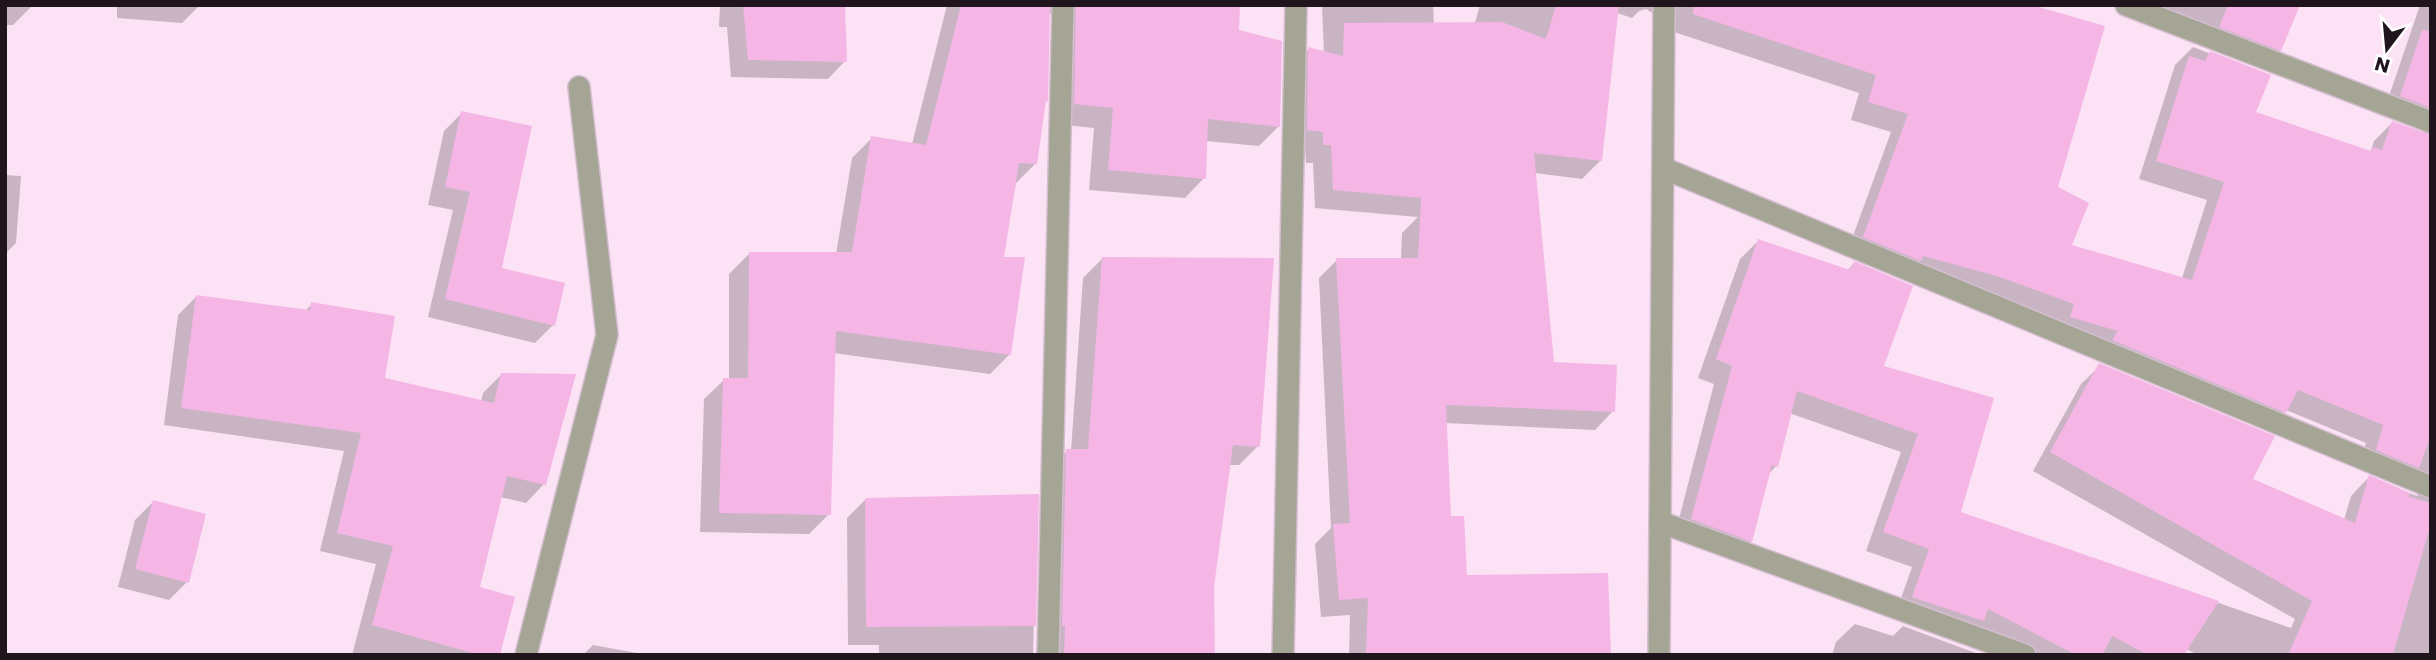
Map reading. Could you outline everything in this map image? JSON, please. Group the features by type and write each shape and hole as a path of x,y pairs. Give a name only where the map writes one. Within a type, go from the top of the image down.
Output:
{"street":[{"path":"1048,655 1063,5"},
{"path":"1283,655 1296,5"},
{"path":"1659,655 1664,5"},
{"path":"2126,5 2431,122"},
{"path":"526,655 607,335 579,87"},
{"path":"1663,168 2431,487"},
{"path":"1660,522 2025,655"}],"building":[{"path":"743,5 845,5 847,62 748,60"},
{"path":"961,5 1050,5 1048,102 1046,101 1037,164 1019,163 1004,257 1025,257 1011,355 836,331 831,515 719,513 723,378 748,378 749,252 852,252 871,136 926,145"},
{"path":"1076,5 1240,5 1239,30 1282,41 1280,127 1208,119 1206,179 1108,170 1113,108 1074,104"},
{"path":"1556,5 1619,5 1602,161 1534,153 1554,362 1617,365 1615,412 1446,405 1451,516 1464,516 1467,575 1608,573 1611,655 1366,655 1368,598 1339,600 1333,524 1350,523 1336,258 1418,258 1421,198 1333,190 1331,145 1323,145 1323,132 1307,130 1308,47 1343,56 1344,23 1502,22 1546,39"},
{"path":"1694,5 2032,5 2105,26 2058,187 2089,203 2072,245 2192,280 2224,182 2156,161 2189,56 2205,61 2210,51 2271,75 2256,112 2371,151 2373,147 2382,150 2392,121 2431,135 2431,435 2419,468 2376,450 2383,425 2298,390 2286,413 2112,340 2118,331 2070,317 2074,304 1997,276 1923,256 1921,261 1863,237 1908,114 1868,102 1876,75 1693,14"},
{"path":"2228,5 2300,5 2281,51 2219,27"},
{"path":"2422,30 2431,31 2431,108 2400,96"},
{"path":"461,111 532,126 502,268 565,283 555,326 445,299 470,192 445,187"},
{"path":"1758,239 1850,270 1854,261 1913,286 1884,366 1994,398 1961,512 2219,601 2184,655 2148,655 2112,636 2102,655 2076,655 1988,609 1984,621 1912,597 1929,549 1883,532 1918,434 1797,391 1778,467 1772,465 1752,542 1691,519 1732,366 1716,359"},
{"path":"1102,257 1274,258 1260,447 1233,445 1214,587 1215,655 1064,655 1065,626 1062,626 1066,449 1088,449"},
{"path":"196,295 310,310 311,302 395,316 385,378 494,403 501,373 576,374 546,485 507,476 480,587 515,597 500,655 480,655 372,625 393,546 337,533 361,433 181,408"},
{"path":"2099,363 2275,436 2253,479 2355,523 2369,475 2410,493 2409,497 2431,503 2431,523 2393,655 2288,655 2312,601 2050,452"},
{"path":"1039,494 1036,626 866,627 865,498"},
{"path":"153,500 206,514 189,583 135,569"}]}
